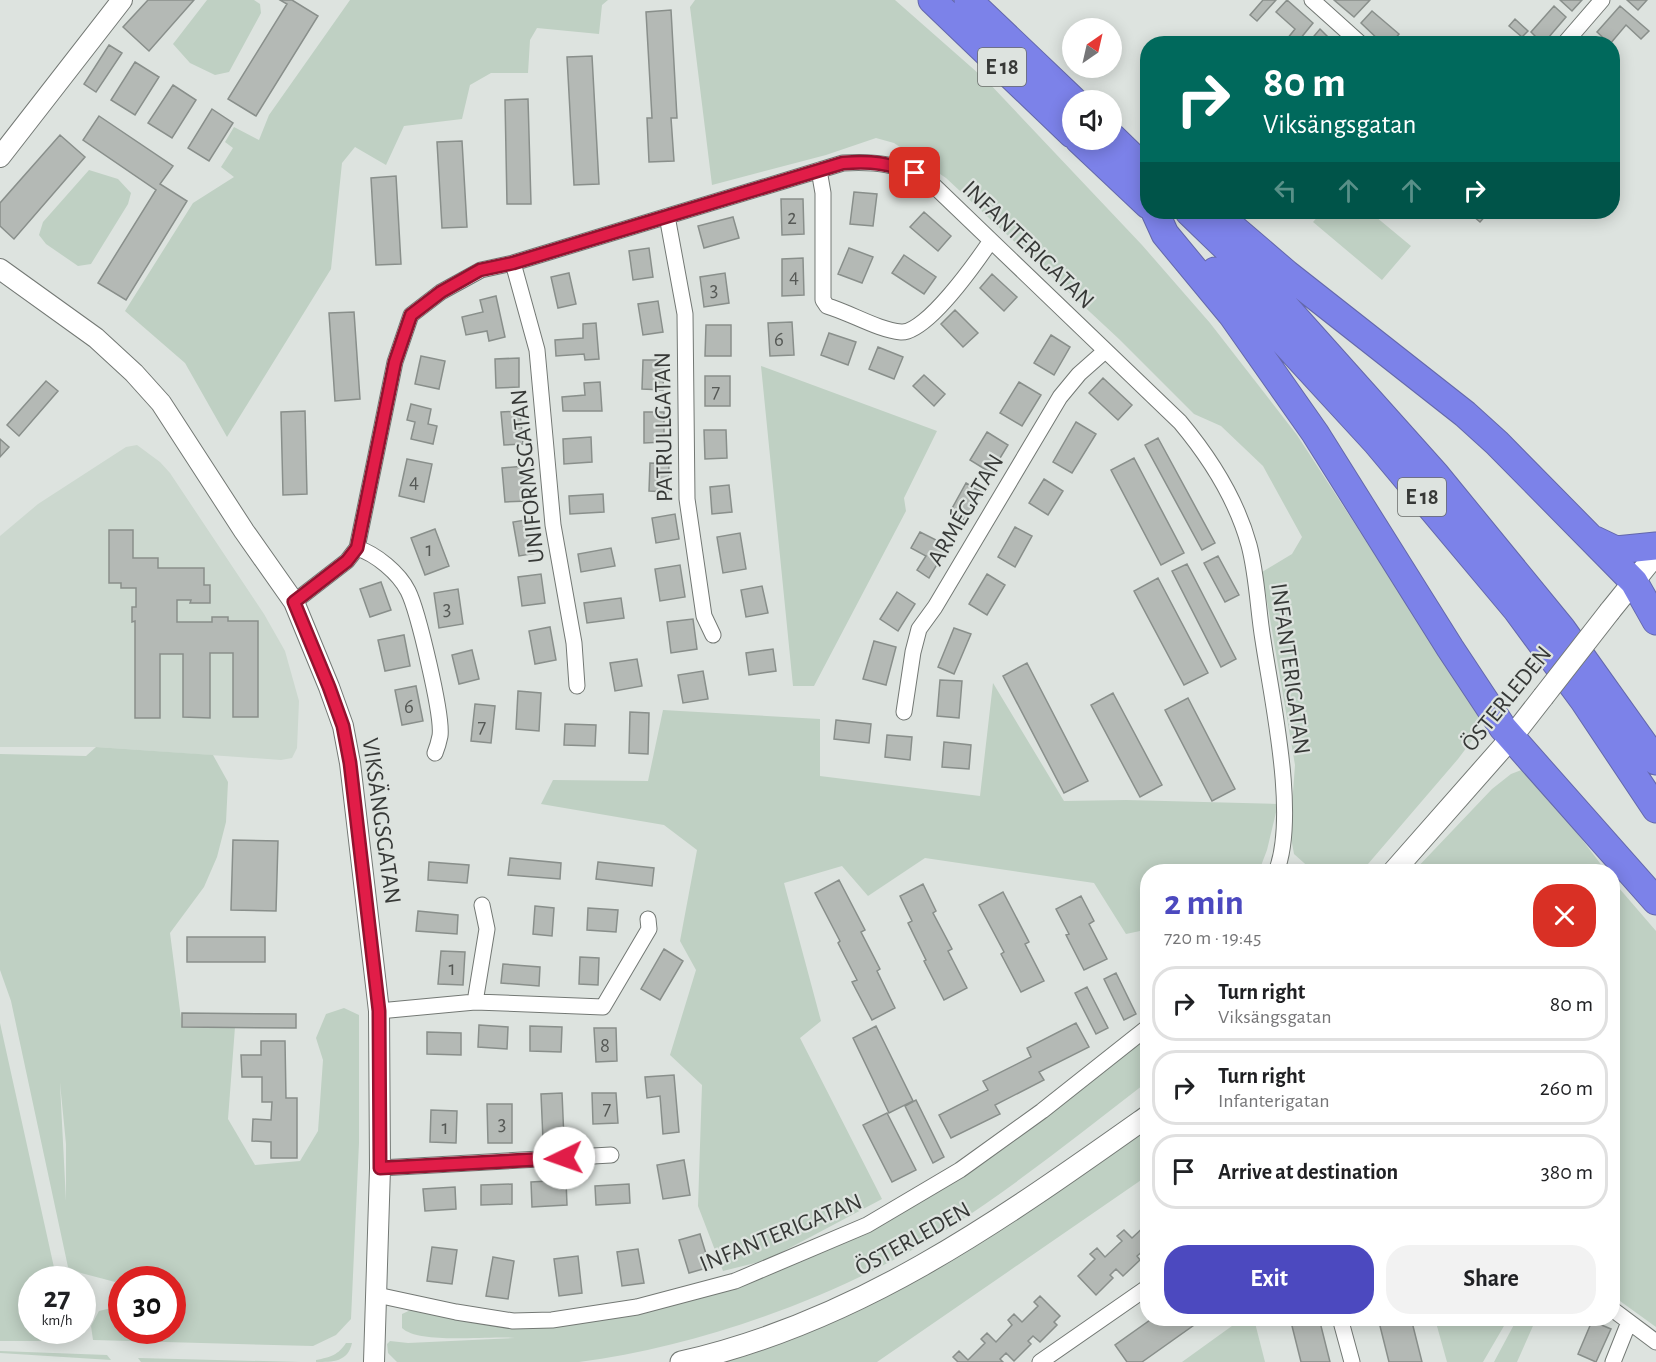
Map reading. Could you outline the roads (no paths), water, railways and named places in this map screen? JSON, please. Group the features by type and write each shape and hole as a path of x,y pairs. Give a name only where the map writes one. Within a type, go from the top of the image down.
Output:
{"highway":[{"name":"E 18","path":"932,0 1062,124"},
{"name":"E 18","path":"968,0 1062,90"},
{"path":"1122,144 1140,148"},
{"path":"1122,148 1140,164"},
{"path":"1090,150 1140,197"},
{"name":"E 18","path":"1158,219 1165,234 1232,315 1303,416 1449,648 1503,728 1656,901"},
{"name":"E 18","path":"1162,219 1250,305 1383,450 1544,645 1584,700 1656,809"},
{"name":"E 18","path":"1196,219 1275,295 1436,475 1562,629 1656,760"},
{"path":"1222,219 1287,274 1465,414 1513,459 1634,582 1656,621"},
{"path":"1592,538 1616,550 1656,546"}],"main road":[{"name":"ÖSTERLEDEN","path":"1401,864 1511,738 1656,554"},
{"name":"ÖSTERLEDEN","path":"681,1362 783,1333 899,1280 1009,1213 1140,1122"}],"street":[{"path":"0,157 122,0"},
{"path":"1312,0 1352,36"},
{"path":"1571,36 1602,0"},
{"name":"INFANTERIGATAN","path":"357,548 395,362 411,315 441,292 480,270 513,263 843,163 871,161 894,165 929,181 1180,422 1206,453 1230,494 1249,546 1283,778 1282,849 1279,864"},
{"path":"819,170 823,193 823,300 827,306 903,333 913,329 945,301 968,275 990,242"},
{"name":"PATRULLGATAN","path":"667,216 685,314 687,499 704,616 713,636"},
{"name":"UNIFORMSGATAN","path":"513,263 537,350 552,514 574,643 577,686"},
{"name":"VIKSÄNGSGATAN","path":"0,269 96,338 134,373 161,403 244,531 294,602 343,726 357,818 379,1011 380,1168 374,1362"},
{"name":"ARMÉGATAN","path":"904,712 913,652 919,629 1060,397 1079,374 1105,351"},
{"path":"294,602 347,561 357,548 371,553 397,577 408,590 415,610 439,713 441,735 435,753"},
{"path":"475,1002 487,929 482,905"},
{"path":"379,1011 475,1002 603,1007 649,929 648,919"},
{"name":"INFANTERIGATAN","path":"377,1295 456,1312 513,1321 552,1320 637,1307 735,1281 867,1225 960,1170 1042,1111 1140,1033"},
{"path":"380,1168 610,1155"},
{"path":"1040,1362 1140,1293"},
{"path":"1620,1315 1656,1342"},
{"path":"1613,1362 1629,1322"},
{"path":"1342,1326 1352,1362"}]}
